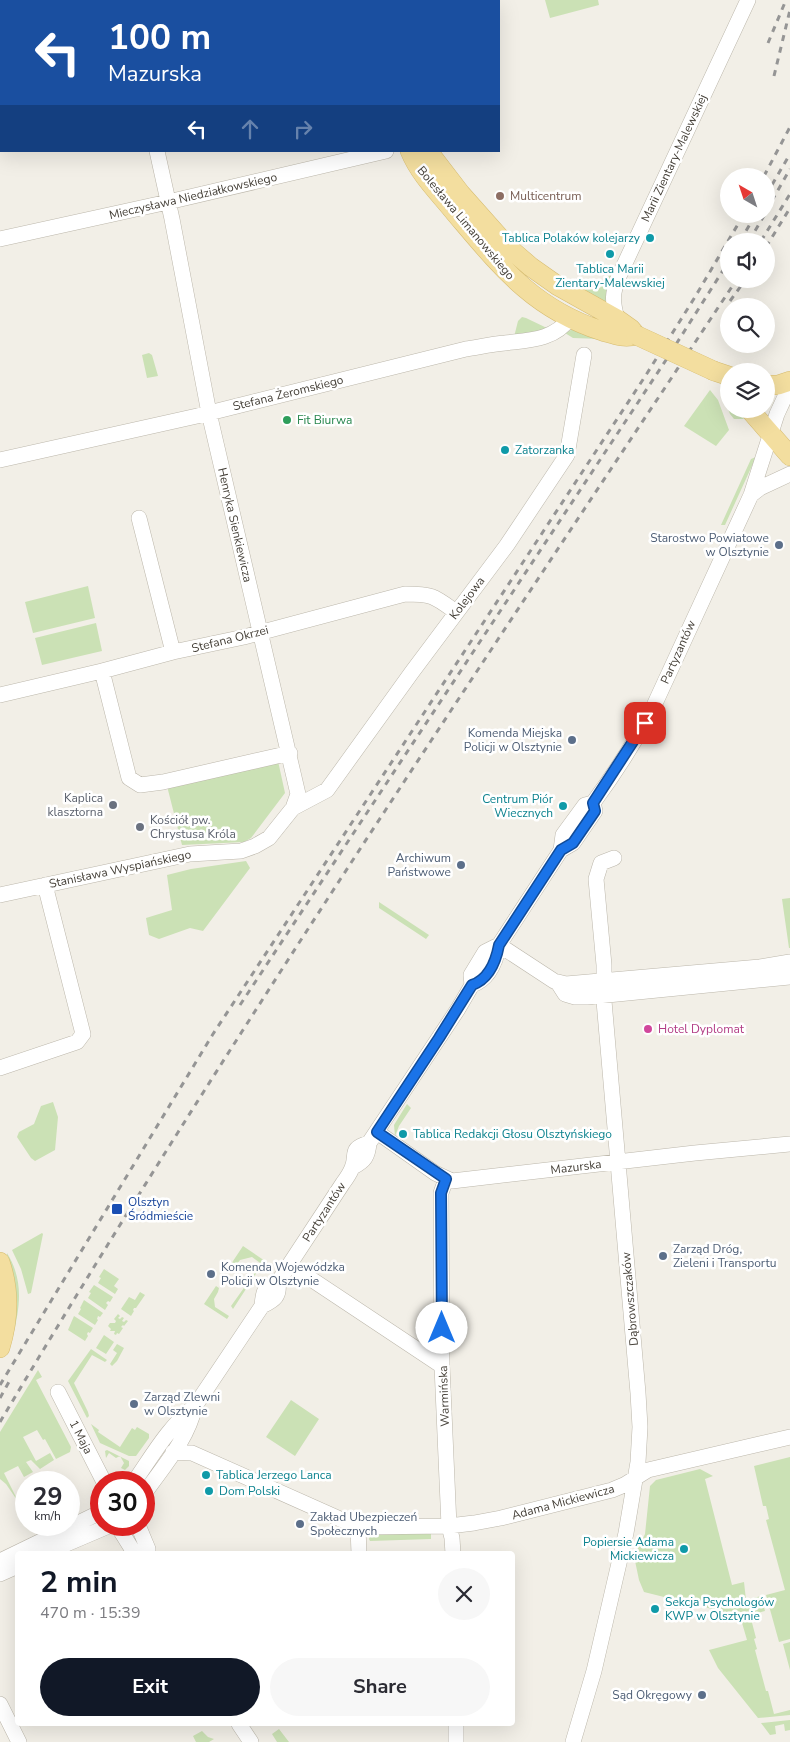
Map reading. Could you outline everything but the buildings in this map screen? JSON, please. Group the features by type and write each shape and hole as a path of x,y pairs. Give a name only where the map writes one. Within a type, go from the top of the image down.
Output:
{"main road":[{"name":"Bolesława Limanowskiego","path":"410,152 427,179 502,268 524,288 548,306 570,318 612,334 624,337 636,335"},
{"name":"Bolesława Limanowskiego","path":"429,152 509,248 531,267 558,286 617,319 636,335 720,375"},
{"path":"775,385 790,381"},
{"path":"757,418 790,456"},
{"path":"0,1262 7,1292 8,1312 0,1348"}],"street":[{"name":"Marii Zientary-Malewskiej","path":"617,319 613,302 613,291 619,276 748,0"},
{"name":"Henryka Sienkiewicza","path":"157,152 209,413 290,753 300,805"},
{"name":"Mieczysława Niedziałkowskiego","path":"0,239 382,152"},
{"name":"Stefana Żeromskiego","path":"0,460 209,413 466,349 522,342 548,336 558,330 570,318"},
{"name":"Kolejowa","path":"300,805 327,790 507,545 567,455 584,355"},
{"name":"Partyzantów","path":"142,1471 170,1430 195,1406 262,1306 263,1294 266,1289 270,1284 278,1282 353,1167 362,1163 368,1154 373,1137 472,985 482,982 497,959 499,945 561,850 563,835 585,804 593,803 638,736 652,710 750,495 777,414 790,386"},
{"path":"750,495 760,488 790,474"},
{"path":"140,518 173,652"},
{"name":"Stefana Okrzei","path":"0,694 102,671 173,652 244,637 405,594 423,594 437,598 456,612"},
{"path":"102,671 129,778 140,785 162,782 290,753"},
{"name":"Stanisława Wyspiańskiego","path":"0,895 190,854 241,850 255,846 269,838 300,805"},
{"name":"Dąbrowszczaków","path":"573,1742 594,1671 626,1533 638,1462 640,1427 596,877 601,863 614,858"},
{"path":"0,1068 77,1042 83,1034 44,885"},
{"path":"499,945 558,983 565,994 570,996 604,988 790,962"},
{"path":"604,988 790,977"},
{"path":"373,1137 446,1179"},
{"name":"Mazurska","path":"446,1179 452,1181 466,1180 790,1144"},
{"name":"Warmińska","path":"446,1179 441,1193 442,1366 449,1526 453,1551"},
{"path":"290,1265 442,1366"},
{"name":"1 Maja","path":"58,1392 98,1471"},
{"name":"Partyzantów","path":"155,1478 183,1438 193,1419 195,1406"},
{"name":"Adama Mickiewicza","path":"358,1527 449,1526 501,1518 612,1490 635,1479 648,1470 790,1437"},
{"path":"183,1438 192,1453"},
{"path":"173,1452 192,1453 358,1527 359,1551"},
{"path":"21,1551 90,1517"},
{"path":"50,1551 90,1534"},
{"path":"124,1536 133,1551"},
{"path":"143,1536 148,1551"},
{"path":"0,1561 15,1554"},
{"path":"0,1574 15,1567"},
{"path":"0,1704 4,1722 19,1742"},
{"path":"240,1726 251,1742"},
{"path":"456,1726 456,1742"}],"green space":[{"path":"545,0 598,0 599,5 550,18"},
{"path":"617,265 607,305 573,287 585,283 594,289 600,288"},
{"path":"522,317 549,329 514,337 518,321"},
{"path":"573,329 601,339 573,338 565,333"},
{"path":"149,353 152,355 158,376 147,378 142,355"},
{"path":"710,390 720,405 720,418 725,418 729,430 716,446 684,426"},
{"path":"756,457 725,525 721,525 751,459"},
{"path":"88,586 95,618 33,633 25,602"},
{"path":"96,623 102,651 42,665 35,638"},
{"path":"278,761 285,793 251,838 244,842 182,845 167,786"},
{"path":"246,861 250,868 203,931 190,928 159,939 149,935 146,918 172,910 167,875 191,869"},
{"path":"790,898 790,948 789,948 782,899"},
{"path":"379,902 429,935 426,939 379,908"},
{"path":"53,1102 58,1117 55,1150 35,1161 17,1137 19,1132 34,1124 41,1106"},
{"path":"407,1104 411,1108 395,1136 394,1125"},
{"path":"42,1233 31,1293 28,1294 21,1269 12,1250"},
{"path":"243,1246 265,1261 263,1265 252,1257 240,1260 237,1264 231,1264"},
{"path":"7,1253 16,1274 19,1294 13,1336 10,1341"},
{"path":"104,1269 119,1279 114,1286 118,1289 115,1294 98,1283"},
{"path":"257,1272 233,1309 231,1306"},
{"path":"94,1285 113,1297 110,1302 106,1303 108,1305 105,1310 88,1298 91,1293 89,1292"},
{"path":"216,1286 219,1288 214,1299 215,1307 229,1316 227,1319 204,1304"},
{"path":"140,1292 145,1295 136,1308 134,1308 131,1316 121,1309 129,1297 135,1300"},
{"path":"84,1300 103,1313 100,1317 98,1316 95,1325 78,1314"},
{"path":"118,1314 120,1316 118,1318 124,1318 122,1321 128,1321 121,1327 123,1328 119,1334 117,1333 116,1335 114,1334 115,1331 110,1331 111,1329 108,1326 110,1323 115,1323 114,1319"},
{"path":"74,1316 93,1328 90,1333 88,1332 85,1341 68,1330"},
{"path":"104,1335 114,1342 106,1354 96,1348"},
{"path":"117,1344 124,1348 112,1366 110,1364 117,1353 113,1350"},
{"path":"91,1349 107,1360 105,1362 92,1355 74,1383 88,1412 89,1416 87,1418 68,1381"},
{"path":"38,1370 42,1377 36,1380 71,1447 70,1452 56,1459 45,1439 43,1440 37,1430 23,1437 36,1461 50,1453 54,1460 40,1469 31,1460 26,1462 32,1471 21,1471 18,1466 4,1473 15,1497 0,1479 0,1432"},
{"path":"291,1400 319,1419 295,1456 266,1437"},
{"path":"91,1424 99,1430 98,1432 120,1447 132,1428 135,1430 137,1427 149,1434 149,1438 136,1456 129,1456 100,1443"},
{"path":"107,1450 120,1456 116,1458 109,1453 106,1458 105,1451"},
{"path":"120,1457 129,1461 129,1466 125,1470 121,1468 124,1463"},
{"path":"790,1457 790,1639 779,1642 766,1595 785,1590 766,1520 769,1519 766,1506 763,1506 754,1466"},
{"path":"700,1469 713,1476 705,1479 732,1585 744,1582 746,1600 761,1596 765,1611 750,1615 756,1638 754,1639 757,1649 755,1650 774,1714 790,1710 790,1715 758,1718 718,1668 709,1650 747,1640 740,1616 644,1592 639,1580 634,1556 645,1534 650,1486 656,1480"},
{"path":"431,1533 431,1539 370,1541 369,1539 370,1535"},
{"path":"790,1642 790,1670 783,1644"},
{"path":"790,1720 790,1730 785,1731 784,1724 775,1726 776,1734 770,1735 761,1723"},
{"path":"279,1729 289,1742 277,1742 272,1734"},
{"path":"202,1731 208,1737 214,1739 209,1742 196,1742 193,1736"}],"railway":[{"path":"768,43 786,0"},
{"path":"774,76 790,10"},
{"path":"768,168 790,127"},
{"path":"775,180 790,154"},
{"path":"775,195 790,169"},
{"path":"766,233 790,194"},
{"path":"775,233 790,208"},
{"path":"0,1385 213,1034 646,375 739,223"},
{"path":"745,233 751,223"},
{"path":"754,233 760,223"},
{"path":"240,1005 666,360 720,275"},
{"path":"0,1422 178,1132 269,989 455,704 731,288"},
{"path":"732,298 739,288"},
{"path":"0,1398 10,1380"}],"place":[{"name":"Multicentrum","path":"500,196"},
{"name":"Tablica Polaków kolejarzy","path":"650,238"},
{"name":"Tablica Marii Zientary-Malewskiej","path":"610,254"},
{"name":"Fit Biurwa","path":"287,420"},
{"name":"Zatorzanka","path":"505,450"},
{"name":"Starostwo Powiatowe w Olsztynie","path":"779,545"},
{"name":"Komenda Miejska Policji w Olsztynie","path":"572,740"},
{"name":"Kaplica klasztorna","path":"113,805"},
{"name":"Centrum Piór Wiecznych","path":"563,806"},
{"name":"Kościół pw. Chrystusa Króla","path":"140,827"},
{"name":"Archiwum Państwowe","path":"461,865"},
{"name":"Hotel Dyplomat","path":"648,1029"},
{"name":"Tablica Redakcji Głosu Olsztyńskiego","path":"403,1134"},
{"name":"Olsztyn Śródmieście","path":"117,1209"},
{"name":"Zarząd Dróg, Zieleni i Transportu","path":"663,1256"},
{"name":"Komenda Wojewódzka Policji w Olsztynie","path":"211,1274"},
{"name":"Zarząd Zlewni w Olsztynie","path":"134,1404"},
{"name":"Tablica Jerzego Lanca","path":"206,1475"},
{"name":"Dom Polski","path":"209,1491"},
{"name":"Zakład Ubezpieczeń Społecznych","path":"300,1524"},
{"name":"Popiersie Adama Mickiewicza","path":"684,1549"},
{"name":"Sekcja Psychologów KWP w Olsztynie","path":"655,1609"},
{"name":"Sąd Okręgowy","path":"702,1695"}],"route":[{"path":"442,1328 441,1193 446,1179 377,1132 472,985 482,982 497,959 499,945 561,850 573,843 595,811 593,803 645,723"}]}
